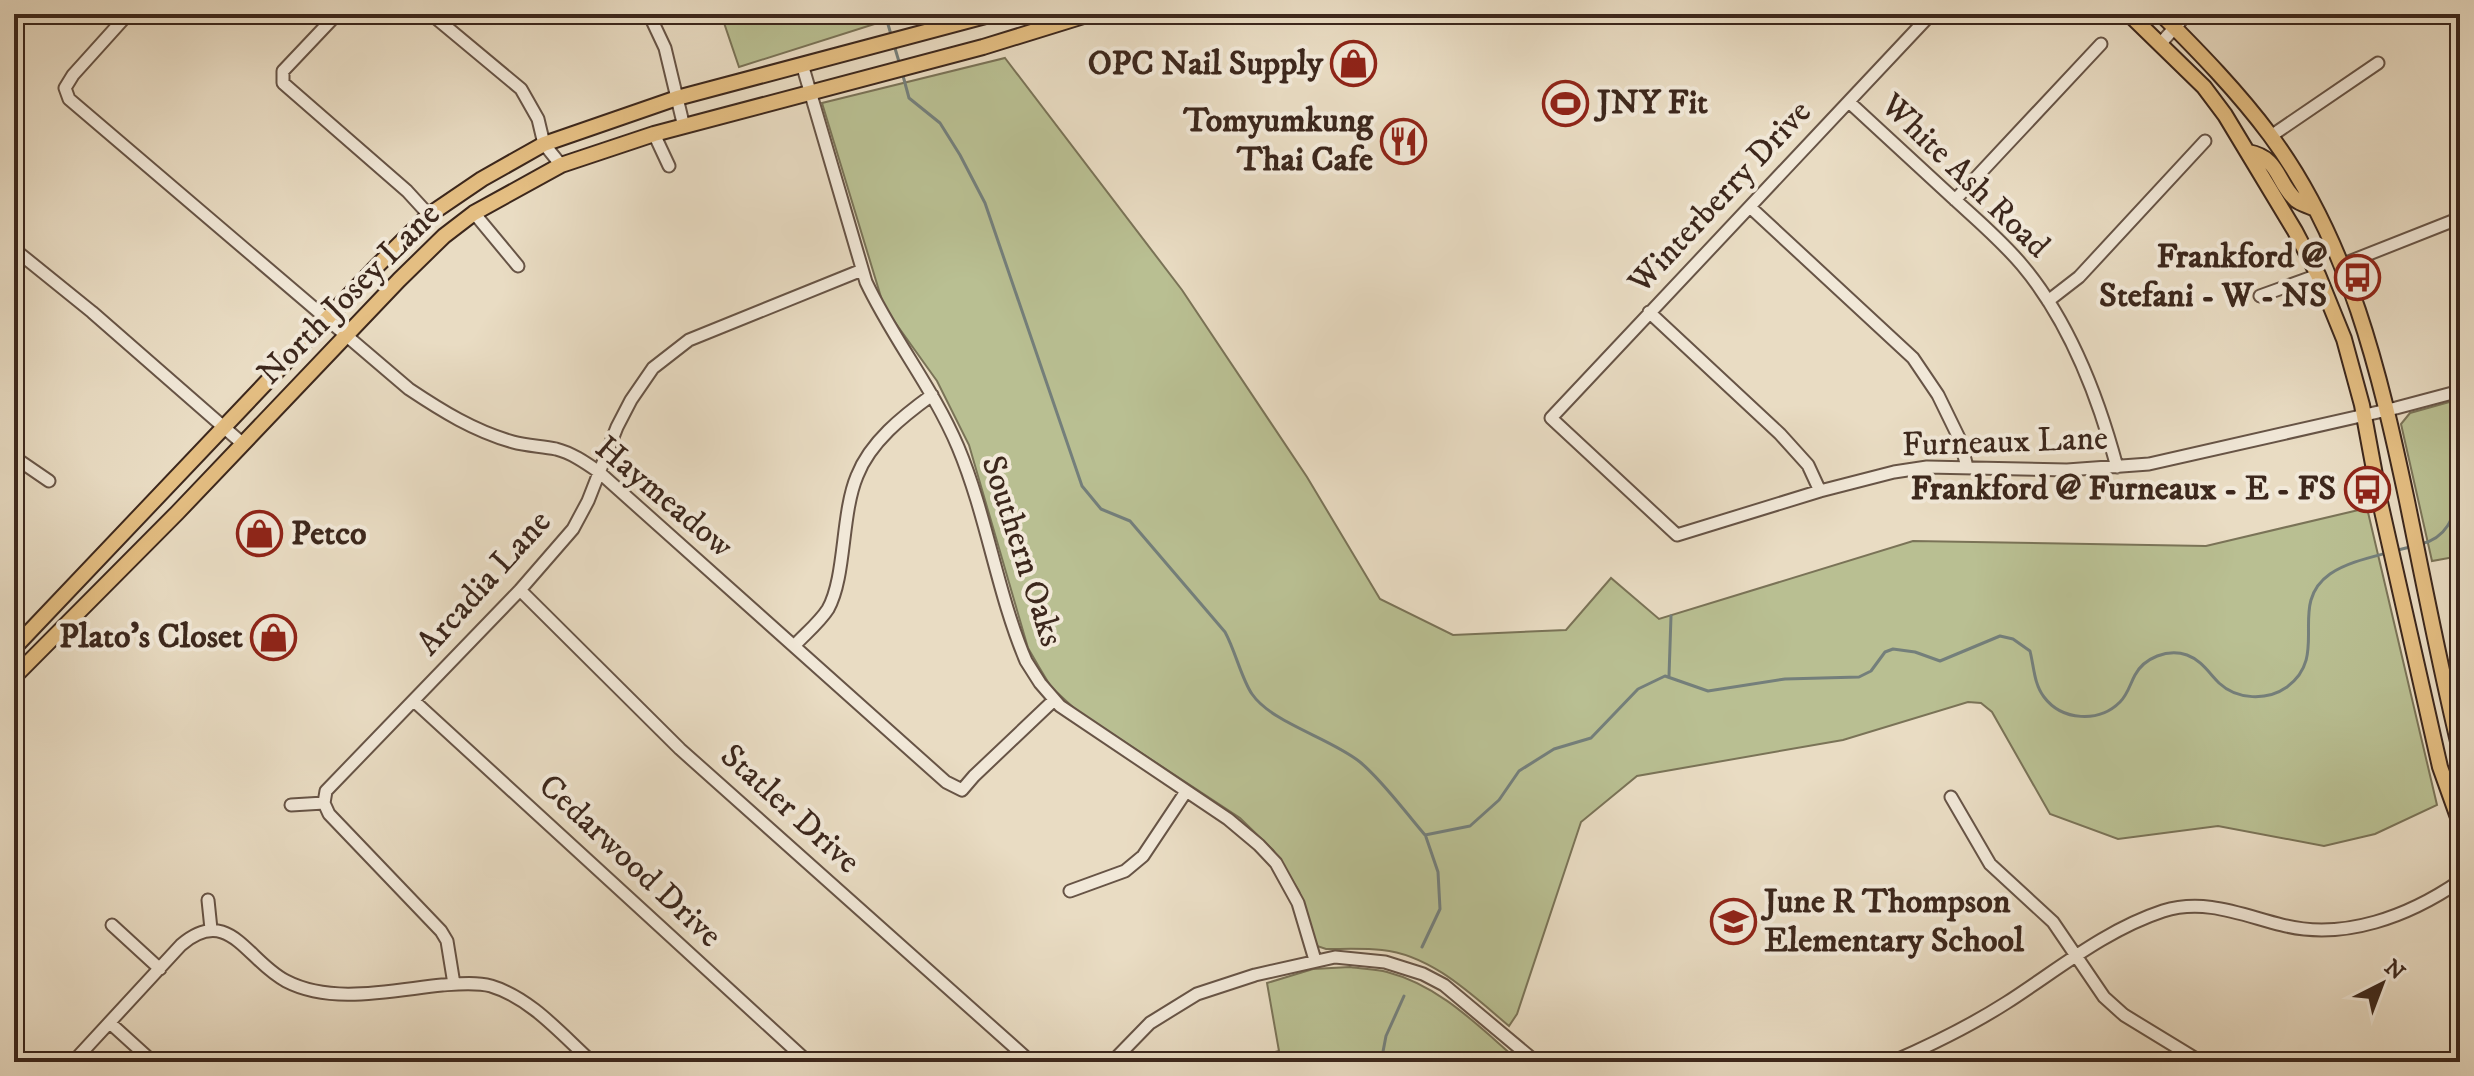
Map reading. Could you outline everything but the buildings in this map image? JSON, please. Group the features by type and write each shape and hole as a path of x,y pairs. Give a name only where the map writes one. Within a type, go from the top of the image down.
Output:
{"main road":[{"name":"North Josey Lane","path":"14,651 325,319 429,215 482,179 544,144 677,98 976,16 993,14"},
{"name":"North Josey Lane","path":"14,677 444,236 474,213 561,165 654,134 983,47 1090,14"},
{"path":"2129,14 2204,87 2272,189 2318,275 2344,339 2364,415 2383,515 2440,767 2460,823"},
{"path":"2161,14 2213,68 2271,136 2313,208 2341,265 2366,335 2387,410 2460,750"},
{"path":"2248,152 2268,160 2296,200 2313,208"},
{"path":"2421,678 2441,718 2448,726 2454,726"}],"street":[{"name":"Haymeadow","path":"128,14 73,75 65,88 69,99 409,389 447,415 481,431 516,443 557,449 599,472 946,782 962,790 1053,701"},
{"path":"337,14 283,71 283,83 407,191 429,215"},
{"path":"431,14 521,89 538,119 544,144 561,165"},
{"path":"649,14 665,48 684,127"},
{"name":"Winterberry Drive","path":"1551,418 1931,14"},
{"path":"2160,44 2187,14"},
{"path":"1955,200 2101,44"},
{"path":"2271,136 2378,63"},
{"name":"Southern Oaks","path":"802,64 862,270 880,311 932,395 959,448 1026,661 1053,701 1247,834 1276,863 1298,903 1315,960"},
{"name":"White Ash Road","path":"1849,102 1995,236 2023,266 2048,301 2075,350 2095,395 2117,467"},
{"path":"654,134 669,166"},
{"path":"2048,301 2079,277 2205,141"},
{"path":"1750,207 1913,358 1938,395 1960,440 1967,467"},
{"path":"474,213 518,266"},
{"path":"2341,265 2460,218"},
{"path":"14,249 92,312 243,444"},
{"name":"Arcadia Lane","path":"324,803 326,791 520,590 573,529 617,427 653,368 678,348 724,324 862,270"},
{"path":"2260,296 2318,275"},
{"path":"1649,312 1780,434 1808,465 1820,491"},
{"name":"Furneaux Lane","path":"1551,418 1677,535 1894,472 1927,467 2067,470 2117,467 2182,457 2460,391"},
{"path":"794,646 829,607 850,498 858,474 871,453 905,414 932,395"},
{"path":"14,457 49,481"},
{"name":"Statler Drive","path":"520,590 680,749 1031,1062"},
{"path":"14,651 27,666"},
{"name":"Cedarwood Drive","path":"414,701 808,1062"},
{"path":"1070,891 1125,871 1143,856 1185,793"},
{"path":"1951,797 1990,864 2053,922 2104,997 2124,1015 2201,1062"},
{"path":"291,805 324,803 337,824 427,914 447,941 454,984"},
{"path":"1892,1062 1967,1026 2135,923 2176,909 2196,906 2224,908 2314,930 2358,927 2418,905 2460,881"},
{"path":"208,900 211,929"},
{"path":"112,925 160,969"},
{"path":"73,1062 191,937 211,929 226,931 284,980 317,993 343,994 481,984 512,994 542,1016 592,1062"},
{"path":"1112,1062 1150,1023 1197,994 1216,986 1335,957 1365,959 1423,974 1456,994 1536,1062"},
{"path":"110,1023 153,1062"}],"green space":[{"path":"721,14 906,14 739,67"},
{"path":"1005,58 1182,290 1307,477 1380,599 1453,635 1566,630 1611,578 1659,619 1913,541 2206,546 2367,508 2437,805 2375,834 2324,846 2218,826 2118,839 2050,814 1992,712 1981,703 1968,702 1843,740 1637,776 1581,822 1517,1014 1509,1026 1451,979 1418,960 1382,950 1326,949 1317,946 1299,891 1273,850 1240,818 1076,710 1051,687 1028,648 969,445 937,381 884,307 822,103"},
{"path":"2460,399 2460,556 2432,561 2401,424 2410,413"},
{"path":"1350,967 1387,972 1425,987 1458,1009 1520,1062 1237,1062 1279,1051 1267,983 1313,969"}],"waterway":[{"path":"885,14 892,38"},
{"path":"894,45 900,65"},
{"path":"902,72 909,98 940,123 985,203 1082,486 1101,509 1130,521 1225,632 1248,688 1261,704 1360,762 1425,835 1470,826 1499,800 1519,771 1554,749 1591,738 1638,689 1665,676 1708,691 1785,679 1859,677 1871,671 1885,652 1893,649 1915,652 1940,661 2000,636 2013,639 2030,651 2036,681 2044,697 2070,715 2091,716 2111,709 2123,699 2144,664 2157,656 2172,653 2196,660 2234,693 2252,697 2270,695 2287,687 2300,674 2306,660 2311,600 2317,586 2343,567 2387,553"},
{"path":"2421,544 2437,537 2448,526 2460,494"},
{"path":"2394,551 2410,547"},
{"path":"1669,676 1671,616"},
{"path":"1422,947 1440,909 1438,872 1426,837"},
{"path":"1381,1062 1386,1036 1404,996"}],"place":[{"name":"OPC Nail Supply","path":"1354,64"},
{"name":"JNY Fit","path":"1566,103"},
{"name":"Tomyumkung Thai Cafe","path":"1404,141"},
{"name":"Frankford @ Stefani - W - NS","path":"2358,277"},
{"name":"Frankford @ Furneaux - E - FS","path":"2367,489"},
{"name":"Petco","path":"260,534"},
{"name":"Plato's Closet","path":"274,637"},
{"name":"June R Thompson Elementary School","path":"1733,922"}]}
